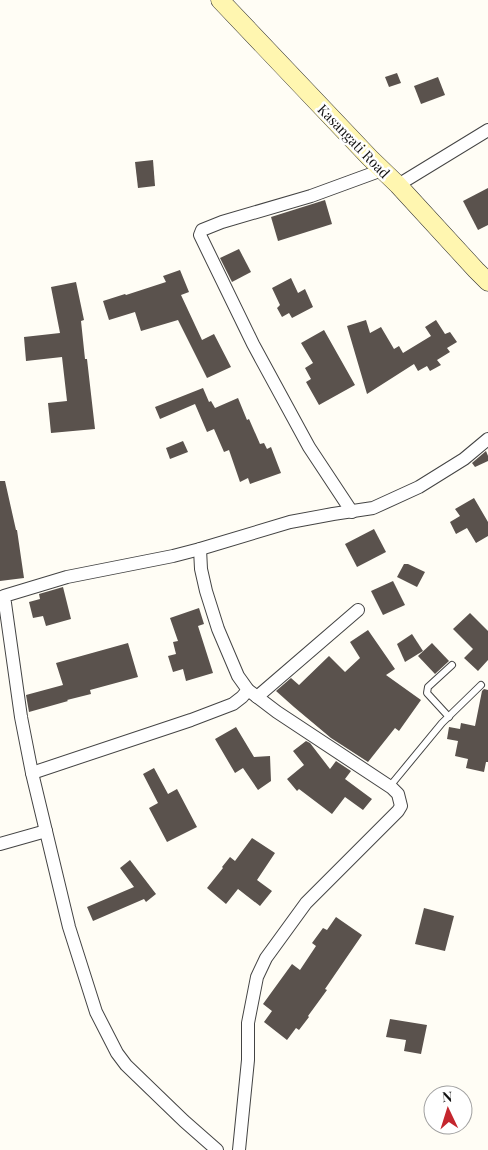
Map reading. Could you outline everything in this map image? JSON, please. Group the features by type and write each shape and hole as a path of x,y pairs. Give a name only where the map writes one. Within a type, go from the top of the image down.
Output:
{"street":[{"name":"Kasangati Road","path":"220,0 398,185 488,282"},
{"path":"398,185 488,130"},
{"path":"352,512 304,439 253,344 200,235 202,230 222,222 311,196 382,170"},
{"path":"217,1150 184,1121 126,1064 117,1053 96,1012 69,927 32,773 2,596 67,577 173,556 290,522 372,508 420,488 464,459 488,439"},
{"path":"200,549 201,569 206,591 218,629 238,676 253,694 277,712 390,786 398,794 401,806 306,903 266,958 257,977 248,1023 248,1060 239,1150"},
{"path":"32,773 200,717 233,704 253,694 358,610"},
{"path":"0,844 46,831"}],"lane":[{"path":"449,716 427,692 428,687 452,665"},
{"path":"390,786 442,723 481,686"}],"building":[{"path":"397,73 401,83 389,87 385,77"},
{"path":"438,77 445,95 421,104 414,86"},
{"path":"153,160 155,186 138,188 135,162"},
{"path":"488,188 488,225 478,230 463,201"},
{"path":"325,200 332,224 278,241 271,217"},
{"path":"239,249 251,272 232,282 220,258"},
{"path":"180,270 189,292 181,295 202,340 214,334 231,367 207,378 178,320 141,331 135,312 109,320 103,301 166,282 163,276"},
{"path":"291,278 298,293 305,289 313,307 292,318 289,313 282,317 277,308 280,305 272,288"},
{"path":"76,282 84,320 81,321 95,429 51,433 48,403 67,401 62,357 26,361 24,337 60,333 51,287"},
{"path":"366,320 370,333 381,327 394,349 399,346 403,353 431,336 425,327 436,320 445,334 450,332 457,342 447,348 450,352 437,360 441,365 430,371 427,366 418,371 414,364 367,394 347,326"},
{"path":"324,330 355,385 319,405 306,382 311,379 305,368 313,363 301,343"},
{"path":"203,388 209,402 211,401 215,408 238,398 260,444 264,443 267,449 271,447 281,473 250,484 248,478 240,482 229,450 224,452 214,429 207,432 195,404 160,419 155,407"},
{"path":"183,441 188,452 170,459 166,448"},
{"path":"486,451 488,461 475,467 472,463"},
{"path":"0,481 5,481 17,530 24,578 0,581"},
{"path":"474,498 488,522 488,536 476,543 467,528 456,534 450,522 460,516 455,509"},
{"path":"374,529 386,552 357,567 345,544"},
{"path":"404,564 425,572 417,587 397,577"},
{"path":"393,581 405,605 383,615 371,591"},
{"path":"63,587 71,619 46,626 43,616 33,618 29,602 40,599 39,594"},
{"path":"199,608 204,624 198,626 213,673 186,681 183,669 173,672 168,656 176,654 173,642 178,641 170,618"},
{"path":"470,613 488,631 488,660 478,671 464,658 473,649 453,629"},
{"path":"368,630 395,669 386,675 421,700 399,731 395,728 368,762 331,738 276,691 291,678 299,685 329,656 345,672 360,658 350,642"},
{"path":"412,634 423,651 405,662 397,644"},
{"path":"128,643 138,677 90,690 91,694 29,712 26,695 63,685 56,663"},
{"path":"432,643 449,661 435,674 418,656"},
{"path":"484,689 488,690 488,762 486,762 484,772 466,768 468,759 455,756 458,741 447,739 449,727 460,729 461,723 475,726"},
{"path":"236,727 254,757 270,756 271,781 258,790 243,768 235,773 215,739"},
{"path":"306,741 310,743 330,769 336,761 351,771 345,779 372,799 363,810 345,797 332,814 299,789 297,791 287,779 304,765 293,751"},
{"path":"154,768 168,794 177,789 197,827 167,842 149,808 158,803 143,774"},
{"path":"252,838 275,853 257,880 272,891 260,906 238,889 226,904 207,888 230,857 235,861"},
{"path":"130,860 156,894 146,902 144,899 93,921 87,907 134,887 120,868"},
{"path":"424,908 454,916 445,951 415,944"},
{"path":"336,917 362,935 325,989 327,990 309,1017 299,1030 296,1028 287,1040 264,1022 272,1011 263,1004 292,964 300,970 316,946 312,943 323,928 327,930"},
{"path":"390,1019 427,1025 421,1054 404,1051 406,1040 386,1037"}]}
